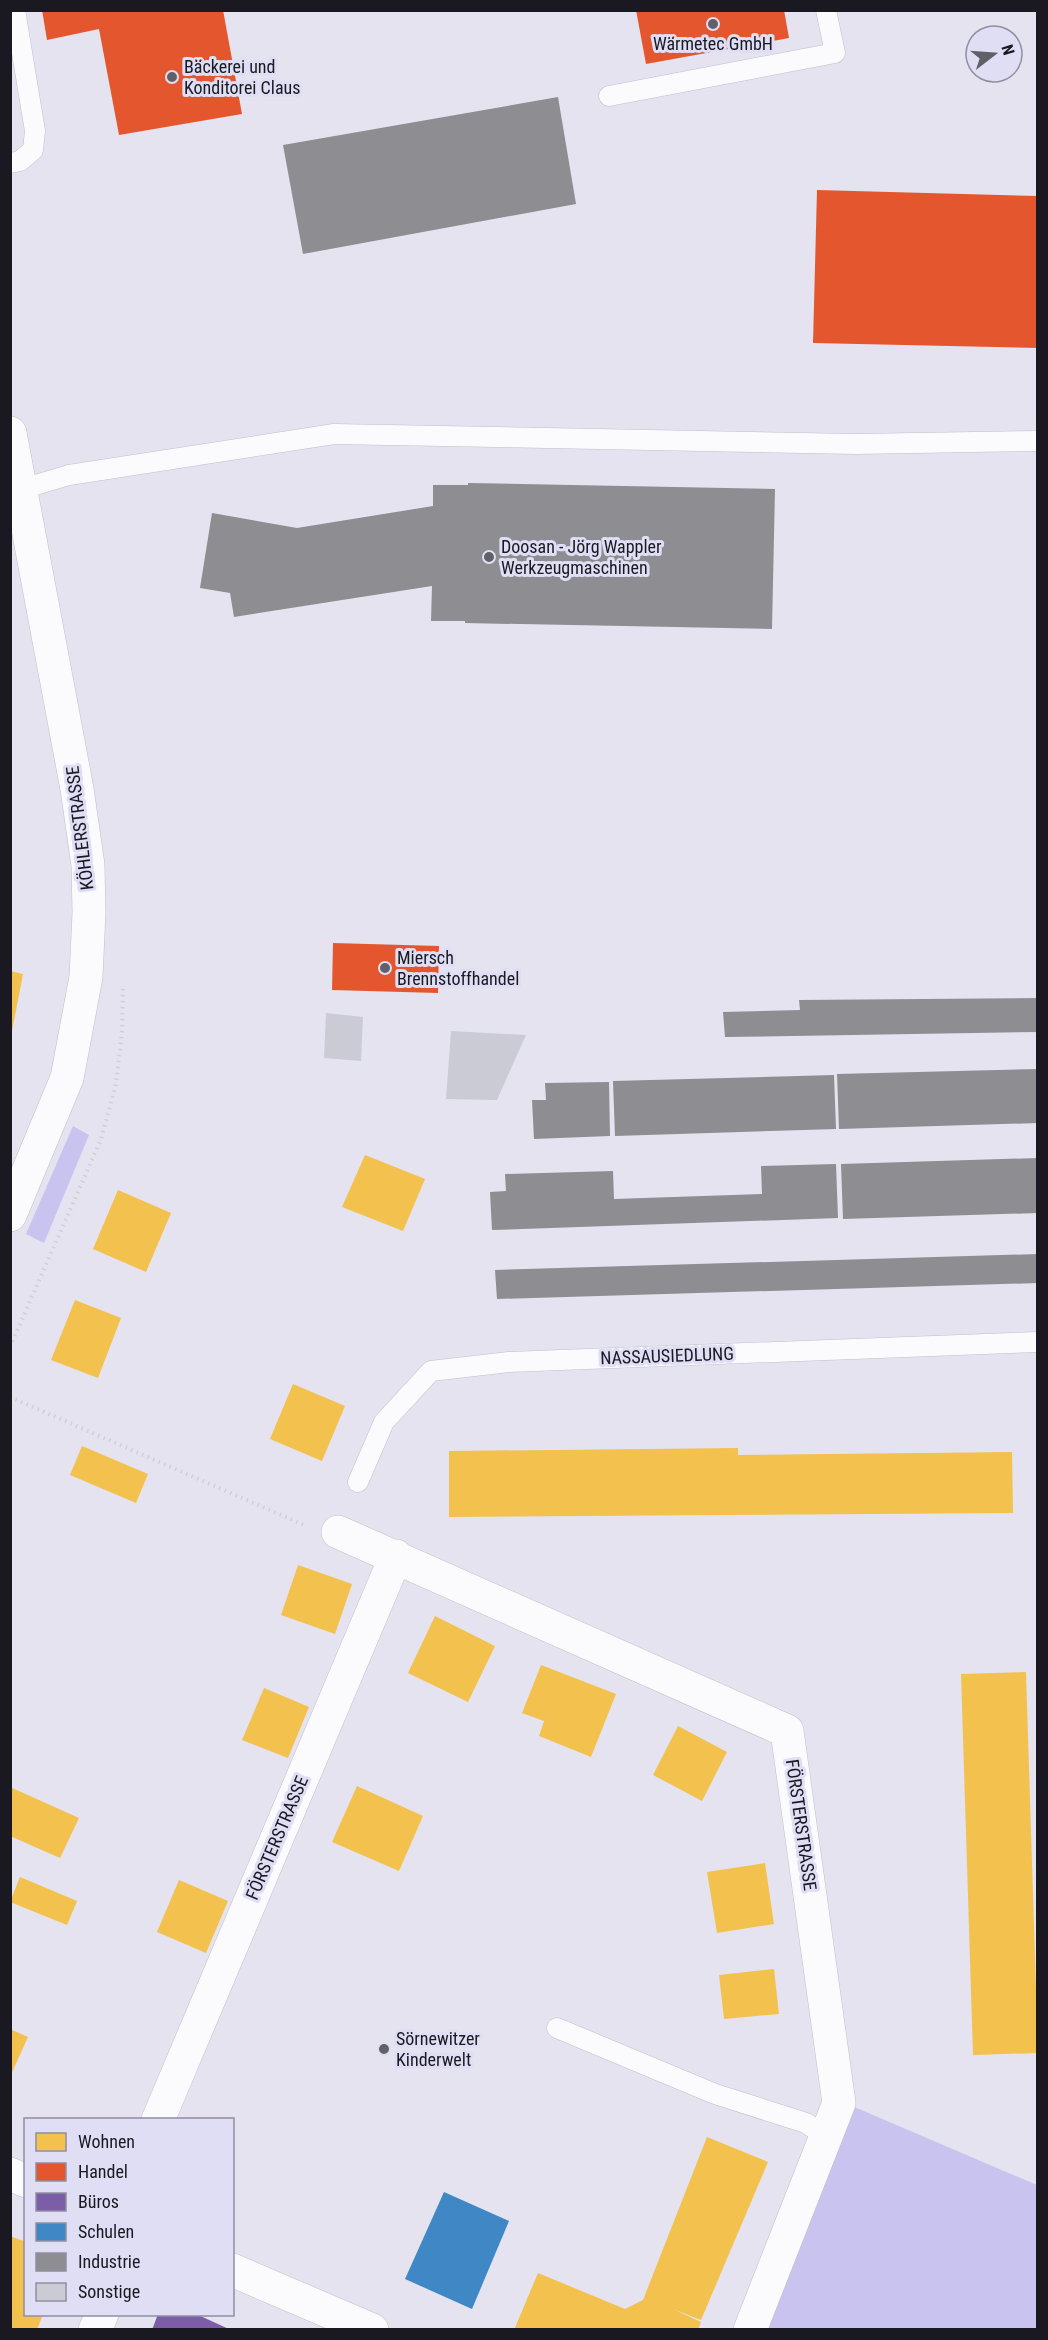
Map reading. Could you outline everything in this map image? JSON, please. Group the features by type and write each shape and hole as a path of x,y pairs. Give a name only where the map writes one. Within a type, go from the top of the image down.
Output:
{"street":[{"name":"KÖHLERSTRASSE","path":"10,433 77,789 88,865 89,913 86,977 67,1078 10,1215"},
{"name":"FÖRSTERSTRASSE","path":"338,1532 787,1731 839,2103 750,2330"},
{"name":"FÖRSTERSTRASSE","path":"159,2118 396,1556"},
{"path":"10,2174 24,2180"},
{"path":"234,2271 372,2330"},
{"path":"95,2330 101,2316"}],"lane":[{"path":"10,163 20,161 33,150 35,131 15,10"},
{"path":"609,96 835,52 826,10"},
{"path":"21,489 69,476 334,434 856,444 1038,441"},
{"name":"NASSAUSIEDLUNG","path":"358,1482 384,1422 431,1371 509,1362 1038,1342"},
{"path":"557,2028 715,2094 806,2123 826,2136"}],"path":[{"path":"10,1397 314,1529 338,1532"}],"shaded area":[{"path":"73,1126 89,1135 44,1243 26,1234"},
{"path":"852,2106 1037,2185 1037,2329 765,2330"}],"building: Wohnen":[{"path":"10,971 23,974 12,1031 10,1031"},
{"path":"365,1155 425,1179 403,1231 342,1207"},
{"path":"118,1190 171,1213 146,1272 93,1249"},
{"path":"75,1300 121,1318 98,1378 51,1360"},
{"path":"293,1384 345,1406 322,1461 270,1439"},
{"path":"82,1446 148,1474 136,1503 70,1475"},
{"path":"738,1448 738,1455 1012,1452 1013,1513 449,1517 449,1451"},
{"path":"298,1565 352,1584 335,1634 281,1615"},
{"path":"435,1616 495,1646 468,1702 408,1673"},
{"path":"541,1665 616,1694 591,1757 539,1736 544,1721 522,1713"},
{"path":"1026,1672 1038,2053 973,2055 961,1674"},
{"path":"264,1688 309,1707 288,1758 242,1740"},
{"path":"678,1726 727,1752 702,1801 653,1775"},
{"path":"357,1786 423,1816 399,1871 332,1842"},
{"path":"10,1787 79,1818 60,1858 10,1836"},
{"path":"765,1863 774,1924 717,1933 707,1872"},
{"path":"20,1877 77,1901 67,1925 10,1902"},
{"path":"179,1880 228,1901 206,1953 157,1932"},
{"path":"774,1969 779,2014 724,2019 719,1975"},
{"path":"10,2029 28,2037 10,2077"},
{"path":"707,2137 768,2162 701,2320 673,2309 701,2322 698,2330 514,2330 538,2273 625,2309 643,2300"},
{"path":"10,2236 24,2241 24,2316 42,2316 37,2330 10,2330"}],"building: Handel":[{"name":"Bäckerei und Konditorei Claus","path":"42,10 223,10 242,114 119,135 99,29 47,40"},
{"name":"Wärmetec GmbH","path":"636,10 784,10 789,38 646,64"},
{"path":"817,190 1038,196 1038,348 813,343"},
{"name":"Miersch Brennstoffhandel","path":"333,943 439,946 438,993 332,990"}],"building: Büros":[{"path":"157,2316 200,2316 231,2330 152,2330"}],"building: Schulen":[{"path":"444,2192 509,2221 472,2309 405,2279"}],"building: Industrie":[{"path":"558,97 576,204 303,254 283,145"},
{"name":"Doosan - Jörg Wappler Werkzeugmaschinen","path":"468,483 775,489 772,629 431,621 432,586 234,617 230,593 200,588 212,513 297,528 433,506 433,485 468,485"},
{"path":"1038,998 1038,1032 725,1037 723,1012 800,1010 799,1000"},
{"path":"1038,1069 1038,1123 839,1129 837,1074"},
{"path":"834,1075 836,1129 615,1136 613,1081"},
{"path":"609,1082 610,1136 534,1139 532,1100 546,1100 545,1083"},
{"path":"1038,1158 1038,1213 843,1219 841,1164"},
{"path":"836,1164 838,1218 492,1230 490,1192 506,1191 505,1174 613,1171 614,1199 762,1194 761,1166"},
{"path":"1038,1254 1038,1283 497,1299 495,1270"}],"building: Sonstige":[{"path":"326,1013 363,1017 361,1061 324,1058"},
{"path":"451,1031 526,1035 497,1100 446,1099"}],"place":[{"name":"Wärmetec GmbH","path":"713,24"},
{"name":"Bäckerei und Konditorei Claus","path":"172,77"},
{"name":"Doosan - Jörg Wappler Werkzeugmaschinen","path":"489,557"},
{"name":"Miersch Brennstoffhandel","path":"385,968"},
{"name":"Sörnewitzer Kinderwelt","path":"384,2049"}]}
